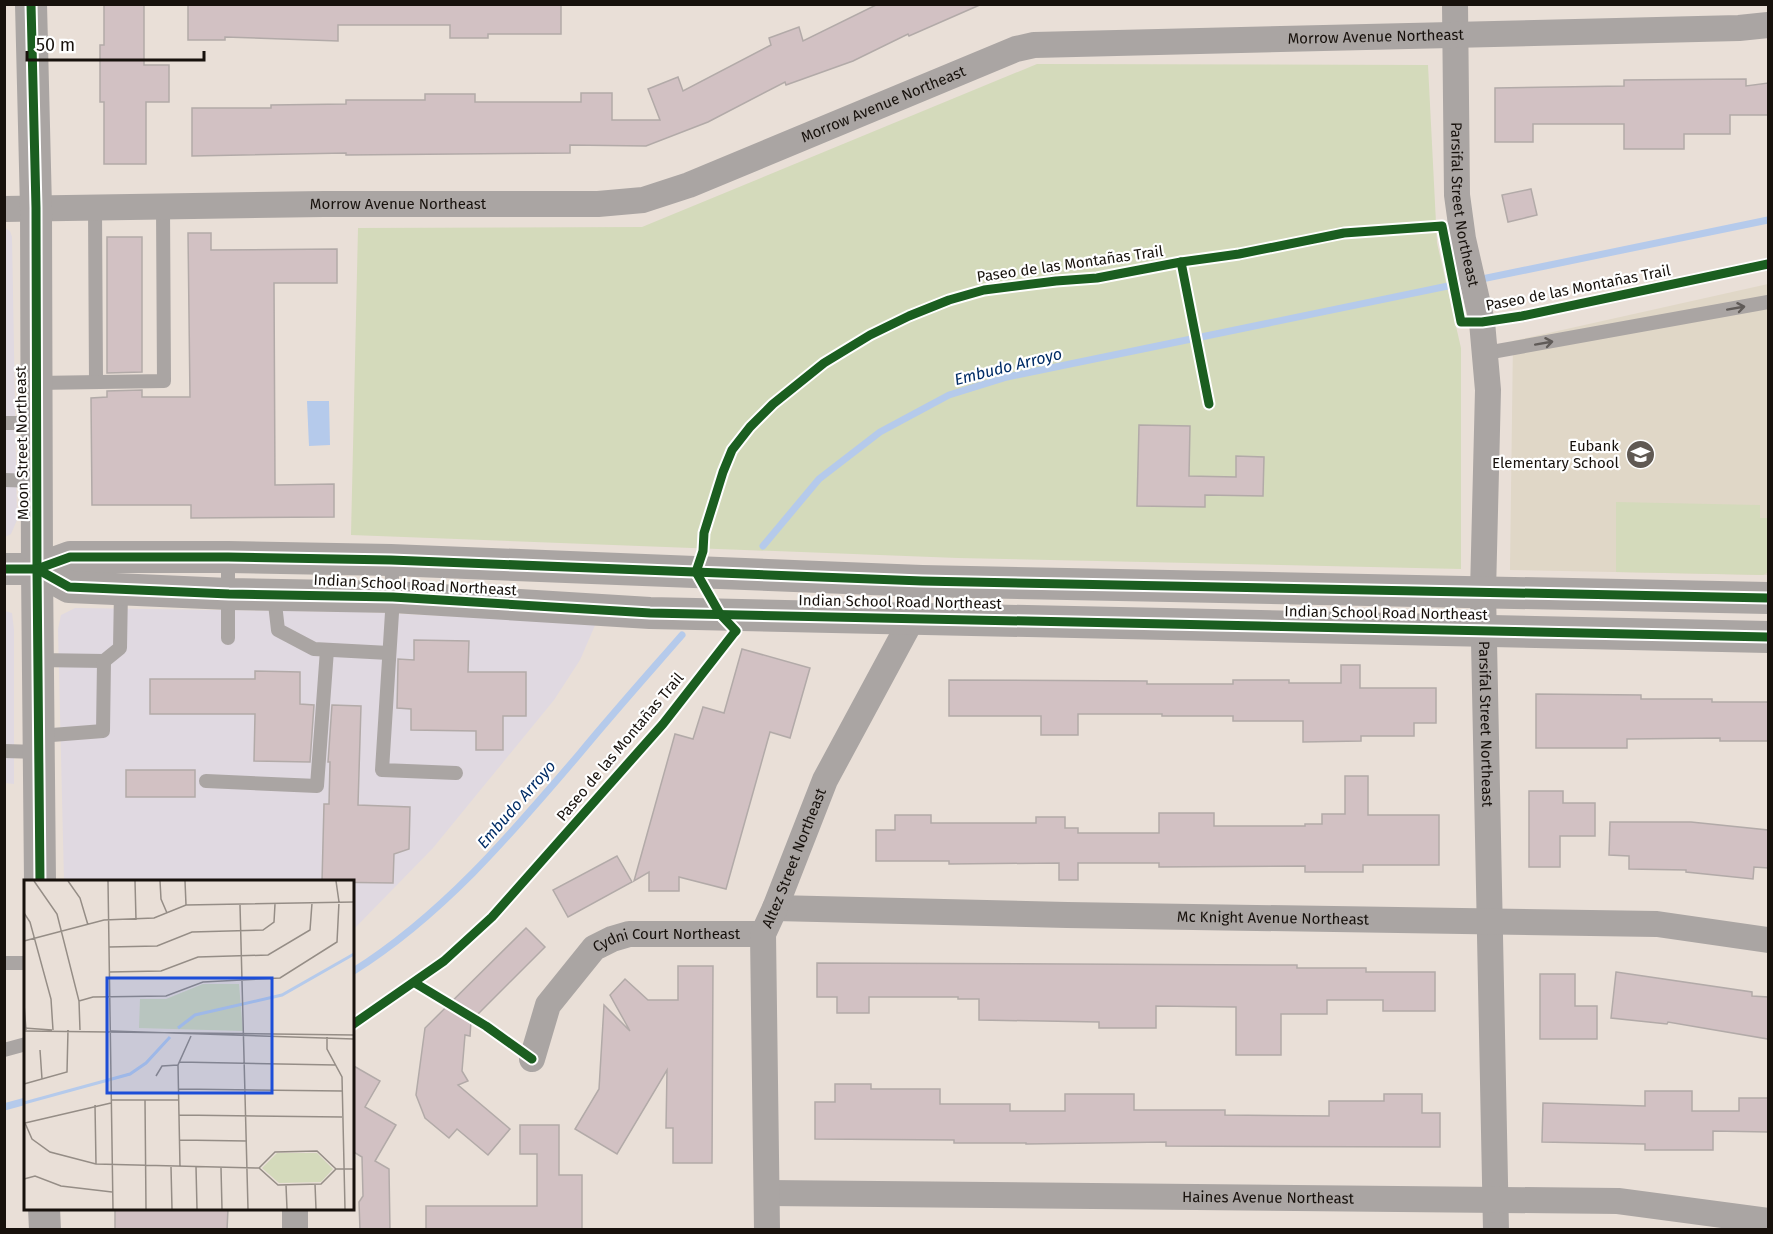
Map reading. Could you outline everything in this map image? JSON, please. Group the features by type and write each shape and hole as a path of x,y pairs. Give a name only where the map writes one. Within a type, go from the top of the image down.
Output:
{"street":[{"name":"Moon Street Northeast","path":"32,4 36,208 40,880"},
{"name":"Parsifal Street Northeast","path":"1455,4 1457,195 1465,248 1479,308 1486,353 1488,390 1483,592 1496,1230"},
{"name":"Morrow Avenue Northeast","path":"4,209 598,204 643,200 689,185 1016,49 1034,45 1456,36 1739,28 1768,25"},
{"name":"Indian School Road Northeast","path":"4,569 37,569 70,556 228,556 391,560 922,581 1768,598"},
{"name":"Indian School Road Northeast","path":"37,569 69,587 229,594 393,597 650,613 1768,637"},
{"name":"Altez Street Northeast","path":"767,1230 763,934 825,780 913,617 922,581"},
{"name":"Mc Knight Avenue Northeast","path":"775,908 1657,924 1768,940"},
{"name":"Cydni Court Northeast","path":"532,1059 548,1005 594,948 629,934 763,934"},
{"name":"Haines Avenue Northeast","path":"767,1193 1618,1201 1768,1221"},
{"path":"44,1210 45,1230"},
{"path":"295,1230 296,1210"}],"lane":[{"path":"95,207 96,382"},
{"path":"36,383 164,381 163,207"},
{"path":"1486,353 1768,302"},
{"path":"4,423 37,423"},
{"path":"4,480 37,481"},
{"path":"228,556 228,638"},
{"path":"391,560 393,597 382,770 456,773"},
{"path":"38,660 104,661 120,648 121,590"},
{"path":"274,595 278,630 314,649 390,653"},
{"path":"206,781 317,786 327,650"},
{"path":"4,751 103,731 104,661"},
{"path":"4,963 24,963"},
{"path":"4,1050 24,1045"}],"shaded area":[{"path":"5,228 10,231 12,237 17,520 11,534 5,537"},
{"name":"Eubank Elementary School","path":"1768,284 1768,575 1510,570 1513,341"},
{"path":"75,608 362,612 596,623 580,660 554,700 433,848 354,929 354,880 64,880 58,629 61,615"},
{"path":"5,611 12,613 14,630 14,784 5,783"}],"green space":[{"path":"1037,64 1428,65 1437,243 1461,348 1461,569 958,558 351,535 358,228 642,227"},
{"path":"1616,502 1760,505 1760,518 1768,518 1768,572 1763,575 1616,572"}],"water":[{"path":"307,401 329,401 330,445 309,446"}],"building":[{"path":"104,4 144,4 144,65 169,65 169,102 146,102 146,164 104,164 104,102 100,102 100,45 104,45"},
{"path":"188,4 561,4 561,34 488,34 488,38 450,38 450,25 338,25 338,41 225,37 225,40 188,40"},
{"path":"878,4 982,4 909,36 908,34 853,61 786,85 785,82 708,122 646,146 570,145 570,153 192,156 192,108 271,108 271,105 346,104 346,100 425,100 425,94 475,94 475,102 581,102 581,93 612,93 612,120 660,120 648,89 678,77 683,91 771,45 769,38 799,27 803,41"},
{"path":"1746,79 1746,86 1768,83 1768,115 1730,115 1730,134 1684,134 1684,149 1624,149 1624,124 1533,124 1533,142 1495,142 1495,88 1624,86 1624,80"},
{"path":"1531,189 1537,215 1508,222 1502,195"},
{"path":"188,233 211,233 211,250 337,249 337,283 274,283 275,485 334,484 334,517 191,518 191,505 92,505 91,398 107,397 107,391 142,390 142,397 190,397"},
{"path":"107,237 142,237 142,372 107,373"},
{"path":"1139,425 1190,426 1189,476 1236,477 1236,456 1264,457 1263,496 1205,495 1205,507 1137,506"},
{"path":"414,640 469,641 468,672 526,672 526,716 503,716 503,750 476,750 476,731 411,730 411,709 397,708 398,659 414,660"},
{"path":"742,649 810,668 790,738 770,732 726,889 679,877 679,891 649,891 649,872 634,881 675,734 693,739 703,707 724,713"},
{"path":"1341,665 1360,665 1360,688 1436,688 1436,723 1414,723 1414,736 1361,736 1361,741 1303,742 1303,721 1233,721 1233,716 1078,714 1078,735 1041,735 1041,716 949,716 949,680 1233,684 1233,680 1289,680 1289,683 1341,683"},
{"path":"255,671 300,672 300,704 314,705 310,762 254,761 255,714 150,714 150,679 255,679"},
{"path":"1536,694 1641,695 1641,699 1768,702 1768,741 1720,741 1720,738 1627,739 1627,748 1536,748"},
{"path":"332,705 361,706 358,805 410,807 409,849 394,854 393,883 322,880 324,804 329,804 330,762 328,762"},
{"path":"126,770 195,770 195,797 126,797"},
{"path":"1345,776 1368,776 1368,815 1439,815 1439,865 1363,865 1363,872 1305,872 1305,866 1159,867 1159,863 1078,863 1078,880 1059,880 1059,863 949,864 949,861 876,861 876,830 895,830 895,815 931,815 931,823 1036,823 1036,817 1065,817 1065,828 1078,828 1078,833 1159,833 1159,813 1214,813 1214,826 1322,824 1322,814 1345,814"},
{"path":"1529,791 1563,791 1563,803 1595,803 1595,836 1560,836 1560,867 1529,867"},
{"path":"1610,822 1691,822 1768,830 1768,868 1754,867 1753,879 1686,872 1686,870 1629,869 1629,856 1609,855"},
{"path":"617,856 632,882 568,917 553,890"},
{"path":"526,928 545,947 471,1021 470,1036 465,1035 462,1071 468,1081 458,1085 510,1129 488,1155 457,1129 449,1138 425,1118 416,1095 425,1028"},
{"path":"817,963 1297,965 1297,968 1366,968 1366,972 1435,972 1435,1011 1383,1011 1383,1000 1327,1000 1327,1014 1281,1014 1281,1055 1236,1055 1236,1007 1156,1006 1156,1028 1099,1028 1099,1022 979,1020 979,999 958,999 958,997 869,997 869,1013 837,1013 837,997 817,997"},
{"path":"678,966 713,966 712,1163 673,1163 673,1128 666,1128 667,1070 617,1154 575,1129 599,1089 604,1005 630,1031 610,995 625,979 648,1000 678,1000"},
{"path":"1616,972 1752,992 1752,996 1768,997 1768,1039 1668,1022 1667,1024 1611,1018"},
{"path":"1540,974 1575,974 1575,1006 1597,1006 1597,1039 1540,1039"},
{"path":"354,1066 380,1081 365,1107 396,1125 375,1161 389,1169 390,1230 360,1230 359,1202 363,1196 362,1157 354,1152"},
{"path":"835,1084 871,1084 871,1089 940,1089 940,1104 1010,1104 1010,1111 1065,1111 1065,1094 1134,1094 1134,1110 1225,1110 1225,1115 1329,1116 1329,1101 1384,1101 1384,1094 1422,1094 1422,1113 1440,1113 1440,1147 1166,1146 1166,1142 1026,1144 954,1143 954,1140 815,1139 815,1102 835,1102"},
{"path":"1645,1091 1692,1091 1692,1111 1739,1111 1739,1098 1768,1098 1768,1132 1713,1131 1713,1150 1645,1150 1645,1144 1542,1142 1543,1103 1645,1106"},
{"path":"520,1125 559,1125 559,1175 582,1175 582,1230 426,1230 426,1206 537,1206 537,1154 520,1154"},
{"path":"115,1210 228,1210 227,1230 115,1230"}],"waterway":[{"path":"763,546 819,479 880,432 949,395 1007,377 1768,220"},
{"name":"Embudo Arroyo","path":"354,971 416,925 475,871 529,813 682,635"},
{"name":"Embudo Arroyo","path":"4,1107 24,1102"}],"cycle path":[{"path":"31,4 36,208 40,880"},
{"name":"Paseo de las Montañas Trail","path":"354,1024 444,961 492,917 663,724 736,631 720,614 696,572 703,551 704,533 732,450 750,427 773,404 824,363 870,335 949,300 984,290 1097,278 1239,254 1344,233 1442,226 1461,322 1482,322 1522,316 1768,264"},
{"path":"1181,262 1209,404"},
{"path":"4,569 37,569 70,557 228,557 391,560 922,581 1768,598"},
{"path":"37,569 69,587 229,594 393,597 650,613 1768,637"},
{"path":"415,983 486,1026 532,1059"}],"place":[{"name":"Eubank Elementary School","path":"1640,455"}]}
